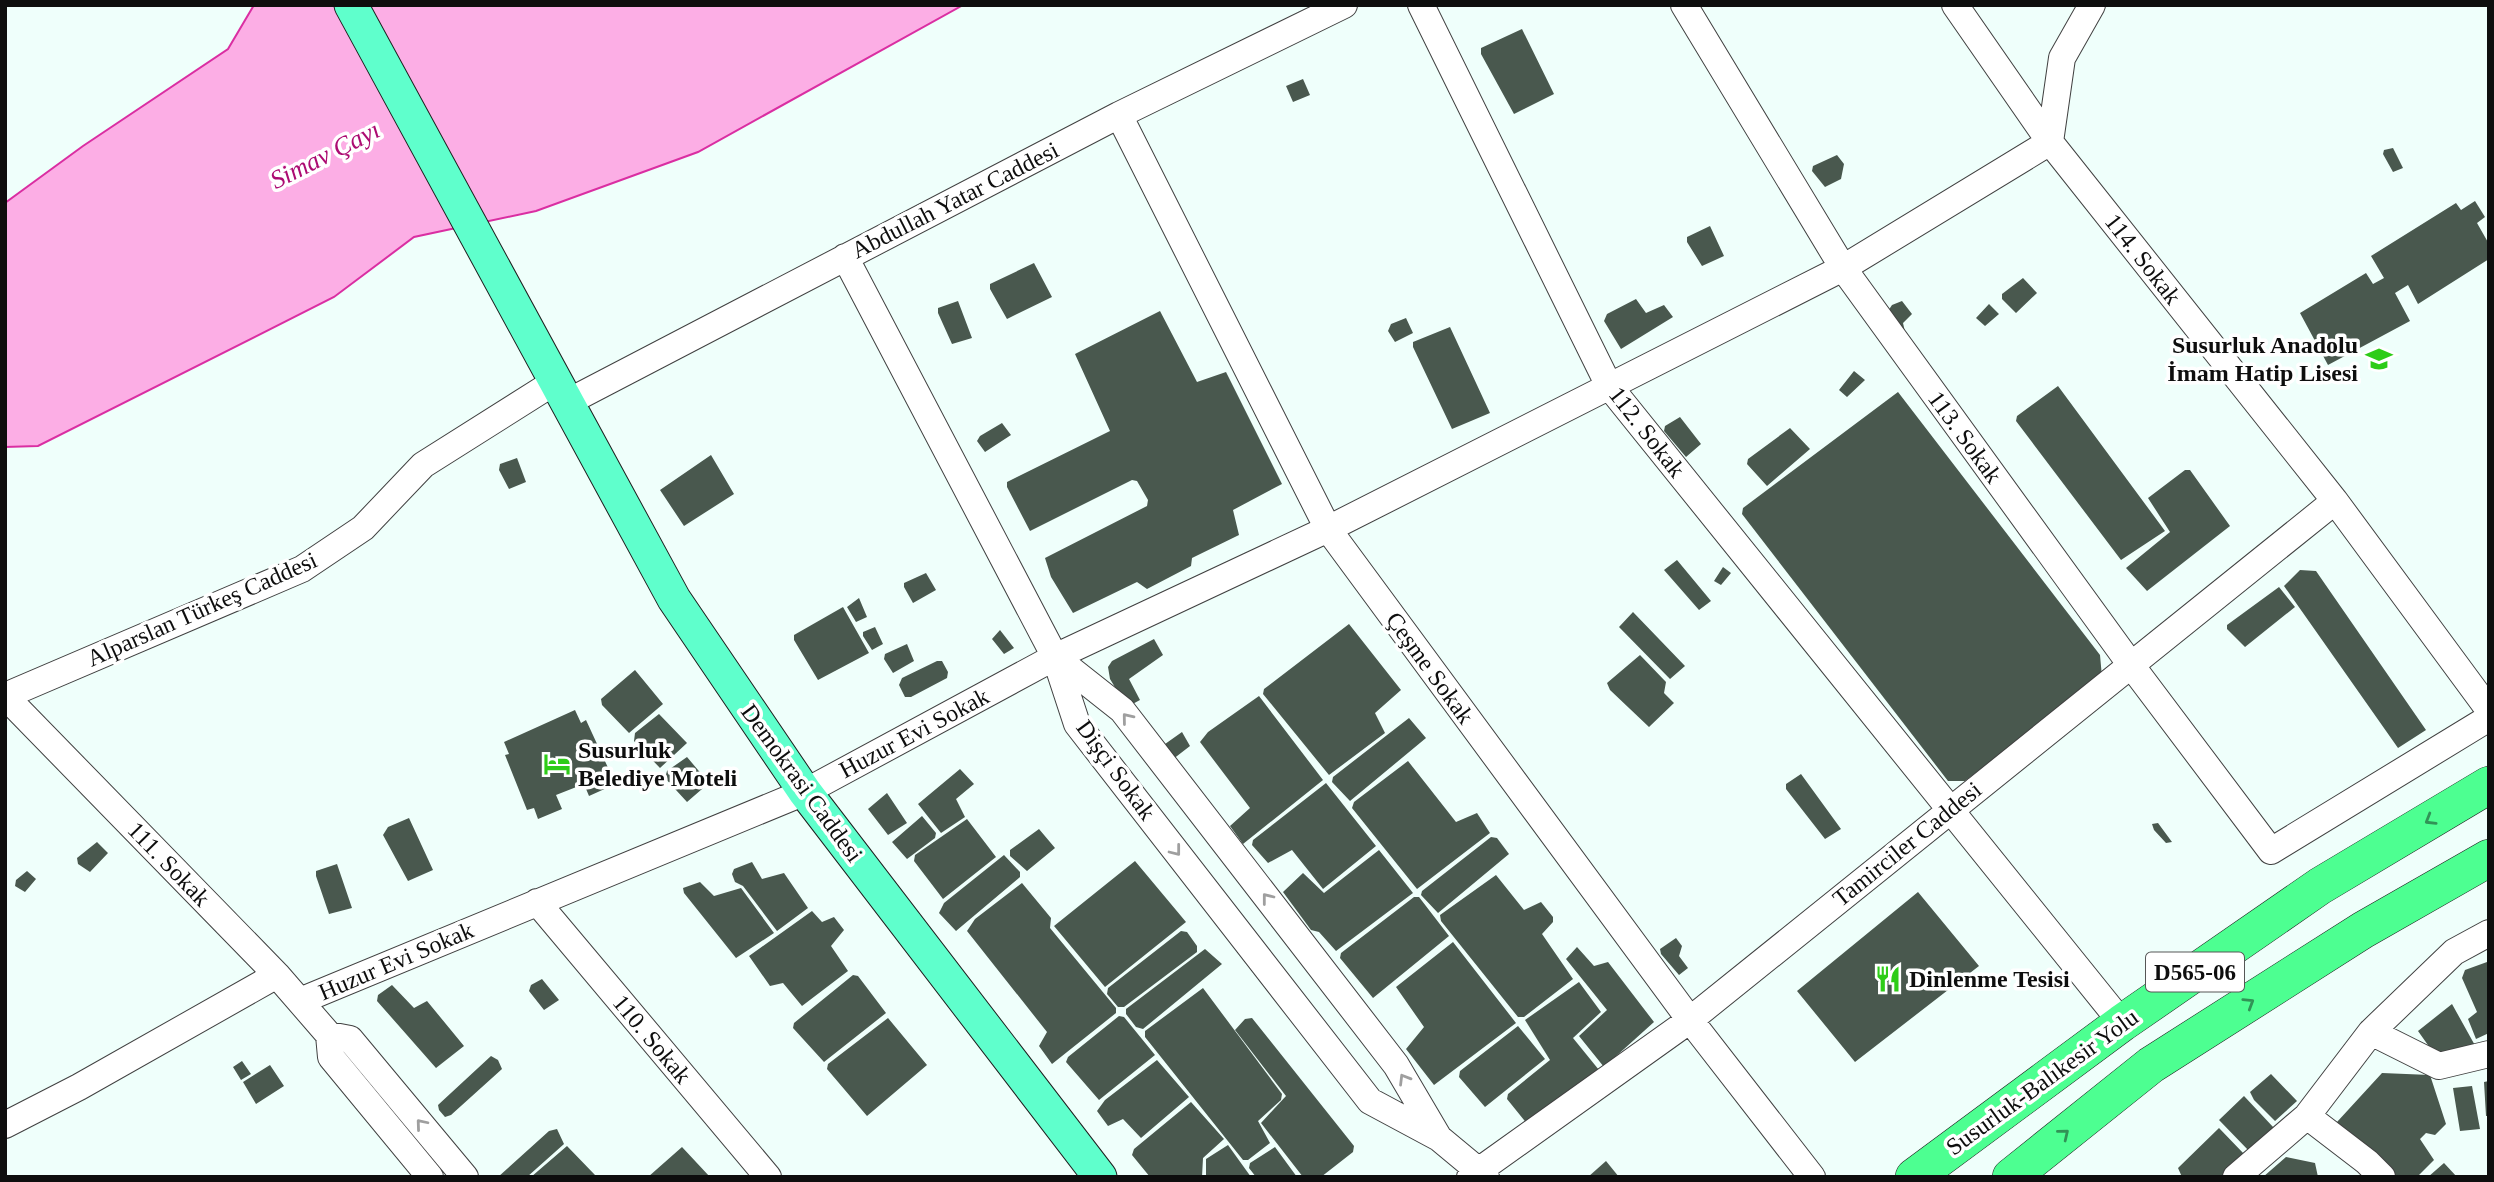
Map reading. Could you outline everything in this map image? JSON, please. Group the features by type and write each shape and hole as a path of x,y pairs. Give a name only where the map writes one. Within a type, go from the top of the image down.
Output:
{"highway":[{"name":"Susurluk-Balıkesir Yolu","path":"1914,1177 2122,1023 2320,886 2489,785"},
{"name":"Susurluk-Balıkesir Yolu","path":"2014,1175 2151,1065 2363,930 2489,858"}],"main road":[{"name":"Demokrasi Caddesi","path":"351,5 674,599 805,792 1100,1177"}],"street":[{"name":"Abdullah Yatar Caddesi","path":"557,381 845,257 1119,115 1344,5"},
{"name":"112. Sokak","path":"1421,5 1608,386 2122,1023"},
{"name":"113. Sokak","path":"1684,5 1843,268 2131,665 2271,850 2489,718"},
{"name":"114. Sokak","path":"1955,5 2050,142 2335,501 2489,710"},
{"path":"2050,142 2062,58 2092,5"},
{"name":"Çeşme Sokak","path":"1119,115 1328,529 1690,1020 1812,1177"},
{"name":"Huzur Evi Sokak","path":"300,1001 805,792 1055,657 1328,529 1843,268 2050,142"},
{"path":"845,257 1055,657"},
{"name":"Alparslan Türkeş Caddesi","path":"5,696 302,569 363,528 423,465 557,381"},
{"name":"Tamirciler Caddesi","path":"1478,1175 1690,1020 2335,501"},
{"name":"Dişçi Sokak","path":"1055,657 1122,710 1395,1065 1439,1138"},
{"name":"Dişçi Sokak","path":"1055,657 1077,724 1370,1101 1439,1138"},
{"name":"111. Sokak","path":"5,696 300,1001 329,1035 331,1057 430,1177"},
{"name":"110. Sokak","path":"537,902 768,1177"},
{"path":"2236,1177 2307,1116 2371,1032 2454,952 2489,933"},
{"path":"5,1125 79,1087 277,975"},
{"path":"2371,1032 2439,1066 2489,1054"},
{"name":"111. Sokak","path":"329,1035 350,1039 465,1177"},
{"path":"2307,1116 2367,1162 2382,1177"},
{"path":"1439,1138 1478,1175"}],"water":[{"name":"Simav Çayı","path":"254,5 963,5 698,152 536,211 414,237 334,297 38,446 5,447 5,203 83,146 228,49"}],"building":[{"path":"1522,29 1554,94 1514,114 1481,54 1481,48"},
{"path":"1303,79 1310,95 1293,102 1286,86"},
{"path":"2393,148 2403,168 2393,172 2383,154 2384,150"},
{"path":"1837,155 1844,164 1841,179 1825,187 1812,171 1813,166"},
{"name":"Susurluk Anadolu İmam Hatip Lisesi","path":"2475,201 2485,217 2477,223 2489,244 2489,259 2418,304 2408,285 2395,293 2410,321 2328,365 2300,313 2366,273 2373,284 2384,278 2371,256 2456,203 2461,210"},
{"path":"1710,226 1724,256 1702,266 1687,242 1687,237"},
{"path":"1034,263 1052,297 1007,319 990,289 990,284"},
{"path":"2023,278 2037,293 2016,313 2002,299 2002,294"},
{"path":"1636,299 1646,313 1664,305 1673,317 1621,349 1604,321 1607,314"},
{"path":"958,301 972,338 952,344 938,308"},
{"path":"1902,301 1912,314 1903,323 1905,332 1886,314 1892,305"},
{"path":"1989,304 1999,314 1985,326 1976,318"},
{"path":"1160,311 1197,382 1226,372 1282,484 1233,510 1239,535 1192,558 1191,566 1147,589 1137,582 1073,613 1051,577 1045,558 1147,506 1148,500 1137,481 1132,480 1030,531 1007,487 1007,482 1110,431 1075,354"},
{"path":"1406,318 1413,333 1395,342 1388,331 1391,324"},
{"path":"1450,327 1490,413 1452,429 1413,347 1413,342"},
{"path":"1854,371 1865,380 1847,397 1839,390"},
{"path":"2058,386 2165,531 2121,560 2016,421 2017,416"},
{"path":"1898,392 2100,655 2102,677 1965,781 1948,781 1742,514 1743,508"},
{"path":"1680,417 1701,444 1686,457 1664,431 1665,426"},
{"path":"1002,423 1011,435 985,452 977,441 980,436"},
{"path":"1790,428 1810,449 1767,486 1747,464 1748,459"},
{"path":"711,455 734,494 684,526 660,490"},
{"path":"517,458 526,482 509,489 499,470 500,464"},
{"path":"2185,470 2190,470 2230,526 2147,591 2126,568 2170,532 2148,498"},
{"path":"1677,560 1711,601 1699,610 1664,570"},
{"path":"1723,567 1731,573 1721,585 1714,581"},
{"path":"2300,570 2316,571 2426,730 2398,748 2284,586"},
{"path":"926,573 936,590 913,603 904,583"},
{"path":"2279,587 2295,607 2245,647 2227,629 2227,625"},
{"path":"859,598 867,617 856,622 847,607"},
{"path":"843,607 869,653 818,680 794,640 794,635"},
{"path":"1633,612 1685,666 1670,679 1619,627"},
{"path":"1349,624 1401,690 1375,713 1385,733 1329,775 1263,694 1264,689"},
{"path":"875,627 883,644 872,650 863,632"},
{"path":"1000,630 1014,648 1004,654 992,639"},
{"path":"1154,639 1163,655 1129,679 1140,700 1127,707 1110,679 1108,667 1112,661"},
{"path":"907,644 914,661 893,673 884,659 885,654"},
{"path":"1640,655 1666,682 1664,693 1674,703 1649,727 1610,690 1607,683"},
{"path":"942,661 948,672 947,678 911,697 905,697 899,685 902,678"},
{"path":"635,670 663,704 629,733 602,705 601,699"},
{"path":"1259,696 1323,780 1243,844 1230,826 1250,808 1200,742 1208,732"},
{"name":"Susurluk Belediye Moteli","path":"575,710 581,723 586,720 610,772 604,775 609,787 589,796 584,784 556,795 562,809 538,819 534,808 527,810 505,755 509,754 504,742"},
{"path":"659,714 687,743 660,768 634,741 635,733"},
{"path":"1409,718 1426,738 1350,801 1332,782 1333,777"},
{"path":"1182,732 1190,746 1168,763 1158,749"},
{"path":"687,757 709,783 687,802 665,778 667,771"},
{"path":"1408,761 1456,822 1477,813 1490,833 1417,889 1352,808 1354,802"},
{"path":"960,769 974,784 956,799 965,817 941,833 918,804"},
{"path":"1801,774 1841,829 1825,839 1786,789 1786,784"},
{"path":"1326,783 1376,846 1323,889 1292,850 1268,863 1252,845 1253,840"},
{"path":"887,793 907,823 888,835 868,809"},
{"path":"922,816 936,833 935,838 907,859 892,842"},
{"path":"409,818 433,870 408,881 383,835 388,827"},
{"path":"967,819 996,857 943,899 914,861 915,855"},
{"path":"2158,823 2172,842 2166,843 2154,830 2152,824"},
{"path":"1039,829 1055,848 1027,871 1010,856 1010,850"},
{"path":"1491,837 1497,838 1509,854 1438,913 1421,895 1422,891"},
{"path":"97,842 108,853 90,872 78,864 77,858"},
{"path":"1379,850 1413,893 1336,951 1319,932 1311,930 1283,892 1303,873 1324,893"},
{"path":"1004,855 1020,872 1020,877 956,931 939,913 944,903"},
{"path":"1135,861 1186,922 1105,987 1054,926"},
{"path":"752,862 762,879 784,873 808,908 777,931 743,886 735,882 732,874 734,869"},
{"path":"337,864 352,908 329,914 316,871"},
{"path":"27,871 36,879 25,892 15,886 16,880"},
{"path":"1496,875 1524,910 1541,902 1553,917 1553,922 1542,934 1573,979 1524,1017 1518,1017 1441,921 1440,915"},
{"path":"700,882 714,896 741,888 774,933 736,958 684,893 683,888"},
{"path":"1022,883 1051,918 1050,928 1116,1008 1116,1013 1052,1064 1039,1046 1047,1032 967,931 975,919"},
{"name":"Dinlenme Tesisi","path":"1918,892 1979,966 1855,1062 1797,991"},
{"path":"1414,897 1419,897 1449,936 1373,998 1340,958 1341,953"},
{"path":"812,911 822,922 834,917 844,930 831,946 848,971 802,1006 783,983 770,986 749,956"},
{"path":"1181,931 1187,932 1197,946 1197,952 1124,1007 1118,1007 1107,994 1108,988"},
{"path":"1676,938 1682,946 1679,956 1688,968 1679,975 1661,954 1660,949"},
{"path":"1453,942 1516,1023 1434,1085 1406,1049 1424,1027 1396,987"},
{"path":"1577,947 1594,966 1608,962 1654,1022 1604,1067 1579,1036 1607,1010 1566,959"},
{"path":"1205,949 1222,964 1143,1029 1136,1027 1126,1014 1126,1009"},
{"path":"2487,962 2489,1033 2476,1039 2468,1019 2477,1012 2462,978 2465,970"},
{"path":"853,975 858,976 886,1013 824,1062 793,1028 794,1023"},
{"path":"542,979 559,1000 544,1010 529,991 531,985"},
{"path":"1579,982 1601,1012 1573,1038 1599,1070 1528,1125 1507,1099 1508,1094 1550,1060 1525,1020"},
{"path":"392,985 414,1008 427,1001 464,1046 436,1068 377,1001 378,995"},
{"path":"1203,988 1282,1094 1281,1100 1258,1121 1270,1143 1248,1160 1243,1160 1145,1037 1145,1031"},
{"path":"2452,1004 2477,1049 2435,1055 2418,1031"},
{"path":"1119,1016 1124,1017 1155,1055 1099,1100 1066,1062 1068,1057"},
{"path":"888,1018 927,1065 867,1116 827,1069 828,1064"},
{"path":"1252,1018 1354,1146 1353,1152 1321,1177 1303,1177 1261,1123 1286,1096 1235,1030 1245,1019"},
{"path":"1518,1026 1545,1059 1485,1107 1459,1077 1460,1071"},
{"path":"491,1056 498,1060 502,1069 451,1115 445,1117 438,1105"},
{"path":"1157,1060 1189,1097 1141,1138 1123,1119 1108,1126 1097,1111 1105,1100"},
{"path":"242,1061 251,1074 241,1080 233,1067"},
{"path":"270,1065 284,1086 256,1104 243,1082"},
{"path":"2382,1073 2430,1075 2446,1124 2435,1135 2426,1133 2420,1139 2434,1160 2417,1177 2388,1177 2337,1122"},
{"path":"2271,1074 2297,1101 2275,1121 2254,1100 2250,1092"},
{"path":"2489,1081 2489,1116 2486,1116 2484,1082"},
{"path":"2472,1086 2480,1129 2460,1131 2453,1088"},
{"path":"2244,1096 2274,1128 2250,1152 2219,1120"},
{"path":"1191,1102 1224,1139 1203,1158 1202,1177 1150,1177 1132,1155 1134,1149"},
{"path":"2219,1128 2245,1155 2224,1177 2182,1177 2178,1168"},
{"path":"557,1129 564,1144 527,1177 498,1177 549,1131"},
{"path":"1228,1145 1251,1177 1206,1177 1206,1159"},
{"path":"567,1146 595,1175 531,1177"},
{"path":"682,1147 710,1177 648,1177"},
{"path":"1275,1147 1297,1177 1256,1177 1249,1168 1250,1163"},
{"path":"2286,1157 2315,1163 2318,1177 2263,1177"},
{"path":"1606,1161 1619,1177 1588,1177"},
{"path":"2444,1163 2457,1177 2428,1177"}],"place":[{"name":"Susurluk Anadolu İmam Hatip Lisesi","path":"2379,359"},
{"name":"Susurluk Belediye Moteli","path":"557,764"},
{"name":"Dinlenme Tesisi","path":"1888,979"}]}
